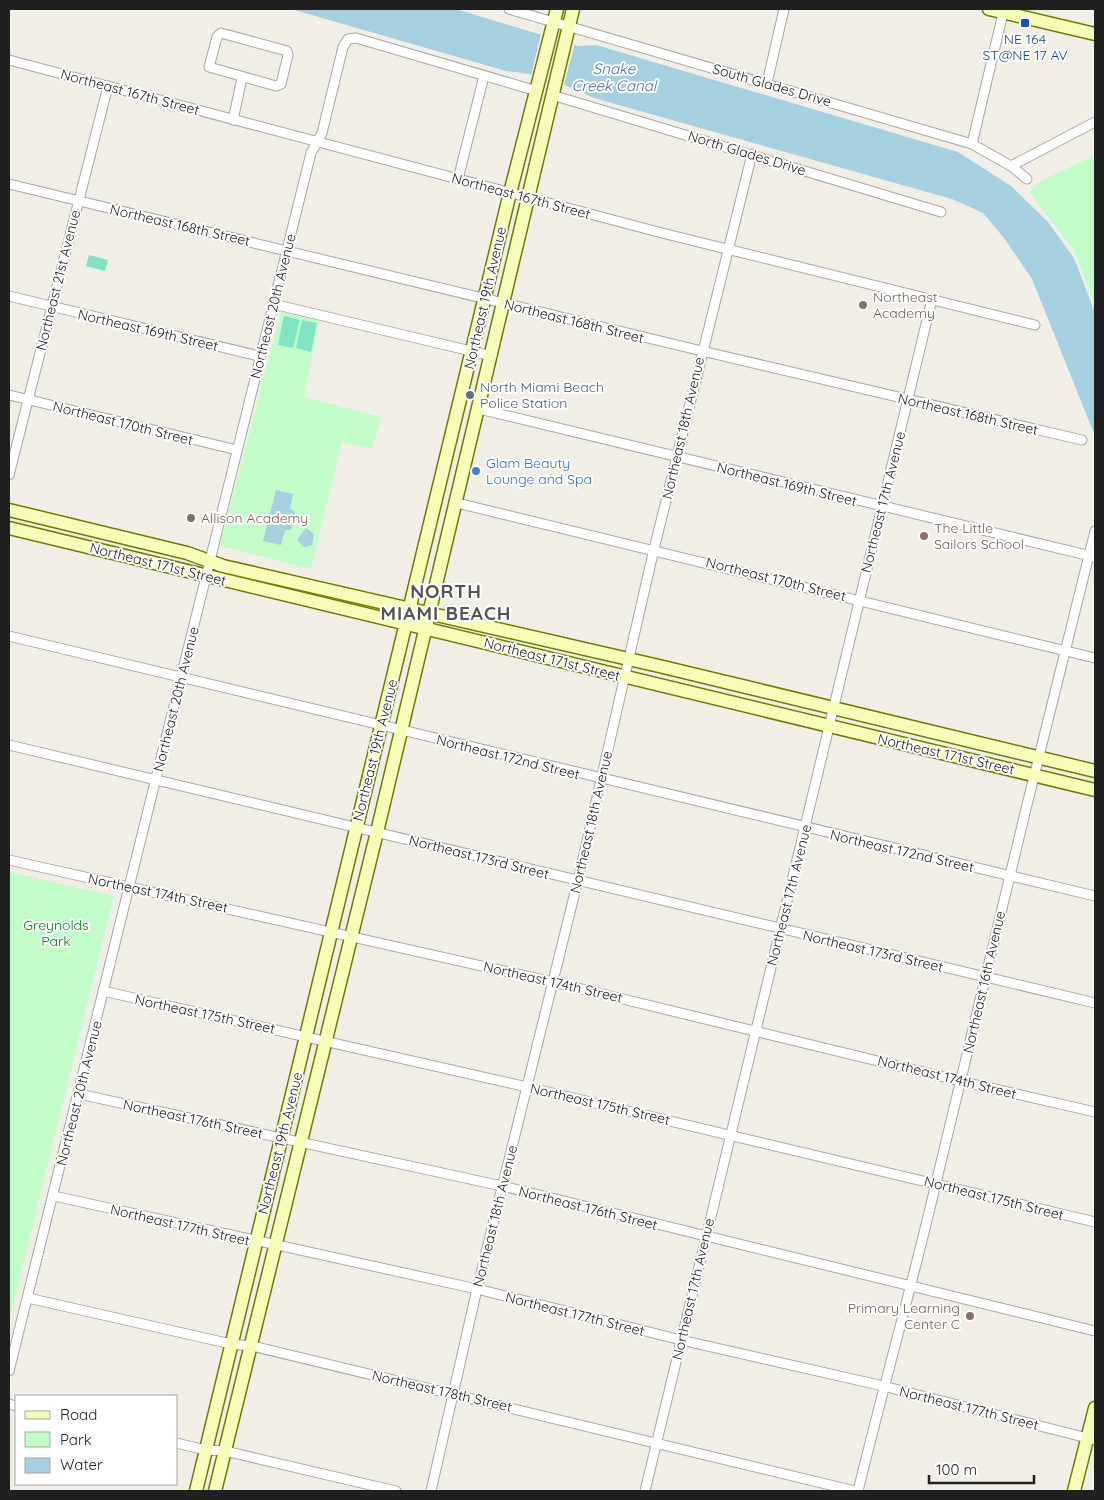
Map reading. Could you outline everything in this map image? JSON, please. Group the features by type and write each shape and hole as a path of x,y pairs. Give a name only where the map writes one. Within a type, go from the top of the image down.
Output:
{"street":[{"name":"South Glades Drive","path":"509,9 972,144 1011,166 1026,179"},
{"name":"Northeast 19th Avenue","path":"196,1491 484,299 557,9"},
{"name":"Northeast 19th Avenue","path":"215,1491 457,503 573,9"},
{"path":"767,84 784,9"},
{"path":"989,9 1004,10 1095,34"},
{"path":"1022,9 1095,26"},
{"path":"972,144 1004,10"},
{"path":"218,34 287,51 288,55 279,86 242,78 209,67 218,34"},
{"name":"Northeast 20th Avenue","path":"9,1371 54,1196 259,356 311,153 318,143 343,47 348,39 356,38 484,76"},
{"name":"Northeast 167th Street","path":"9,60 510,193 1035,325"},
{"path":"458,179 484,76 537,91"},
{"path":"233,120 242,78"},
{"name":"Northeast 21st Avenue","path":"9,474 108,86"},
{"name":"North Glades Drive","path":"554,89 752,154 941,212"},
{"path":"1011,166 1095,122"},
{"name":"Northeast 18th Avenue","path":"431,1491 502,1186 578,880 654,549 727,248 752,154"},
{"name":"Northeast 168th Street","path":"9,184 702,352 1082,440"},
{"name":"Northeast 169th Street","path":"9,296 259,356"},
{"name":"Northeast 17th Avenue","path":"645,1491 932,300"},
{"path":"273,304 492,356"},
{"name":"Northeast 170th Street","path":"9,395 237,450"},
{"name":"Northeast 169th Street","path":"479,409 1092,556"},
{"path":"447,457 466,462"},
{"name":"Northeast 170th Street","path":"457,503 654,549 1095,658"},
{"name":"Northeast 171st Street","path":"9,510 209,561 1095,771"},
{"name":"Northeast 171st Street","path":"9,528 1095,790"},
{"name":"Northeast 16th Avenue","path":"857,1491 883,1386 911,1287 1008,877 1092,556 1095,532"},
{"path":"418,577 437,582"},
{"path":"493,645 496,629"},
{"name":"Northeast 172nd Street","path":"9,636 1008,877 1095,896"},
{"path":"575,664 578,647"},
{"name":"Northeast 173rd Street","path":"9,745 1095,1003"},
{"name":"Northeast 174th Street","path":"9,860 351,935 1095,1112"},
{"name":"Northeast 175th Street","path":"103,992 325,1040 1095,1222"},
{"name":"Northeast 176th Street","path":"79,1094 502,1186 1095,1331"},
{"name":"Northeast 177th Street","path":"54,1196 477,1290 681,1340 883,1386 1092,1439"},
{"name":"Northeast 178th Street","path":"28,1298 231,1344 252,1346 857,1491"},
{"path":"1074,1491 1092,1439 1095,1408"},
{"path":"178,1443 206,1450 225,1451 396,1491"}],"green space":[{"path":"1095,155 1095,305 1074,250 1029,192 1041,181"},
{"path":"89,255 108,260 105,271 86,266"},
{"path":"281,312 319,321 304,397 381,417 372,449 342,442 311,569 220,546"},
{"path":"284,316 300,320 293,348 278,345"},
{"path":"302,320 317,323 311,352 296,348"},
{"name":"Greynolds Park","path":"9,872 114,896 9,1322"}],"water":[{"name":"Snake Creek Canal","path":"291,9 456,9 578,46 596,45 958,152 1011,186 1048,222 1074,258 1095,313 1095,436 1032,279 1004,238 983,213 952,199 594,98 540,77 506,71"},
{"path":"276,490 293,494 290,509 295,512 291,530 285,530 281,545 263,541"},
{"path":"306,528 314,534 312,545 304,547 297,540"}],"pier":[{"path":"541,34 575,43 564,85 531,75"}],"place":[{"name":"NE 164 ST@NE 17 AV","path":"1025,23"},
{"name":"Northeast Academy","path":"863,305"},
{"name":"North Miami Beach Police Station","path":"470,395"},
{"name":"Glam Beauty Lounge and Spa","path":"476,471"},
{"name":"Allison Academy","path":"191,518"},
{"name":"The Little Sailors School","path":"924,536"},
{"name":"Primary Learning Center C","path":"970,1316"}],"district":[{"name":"NORTH MIAMI BEACH","path":"446,602"}]}
